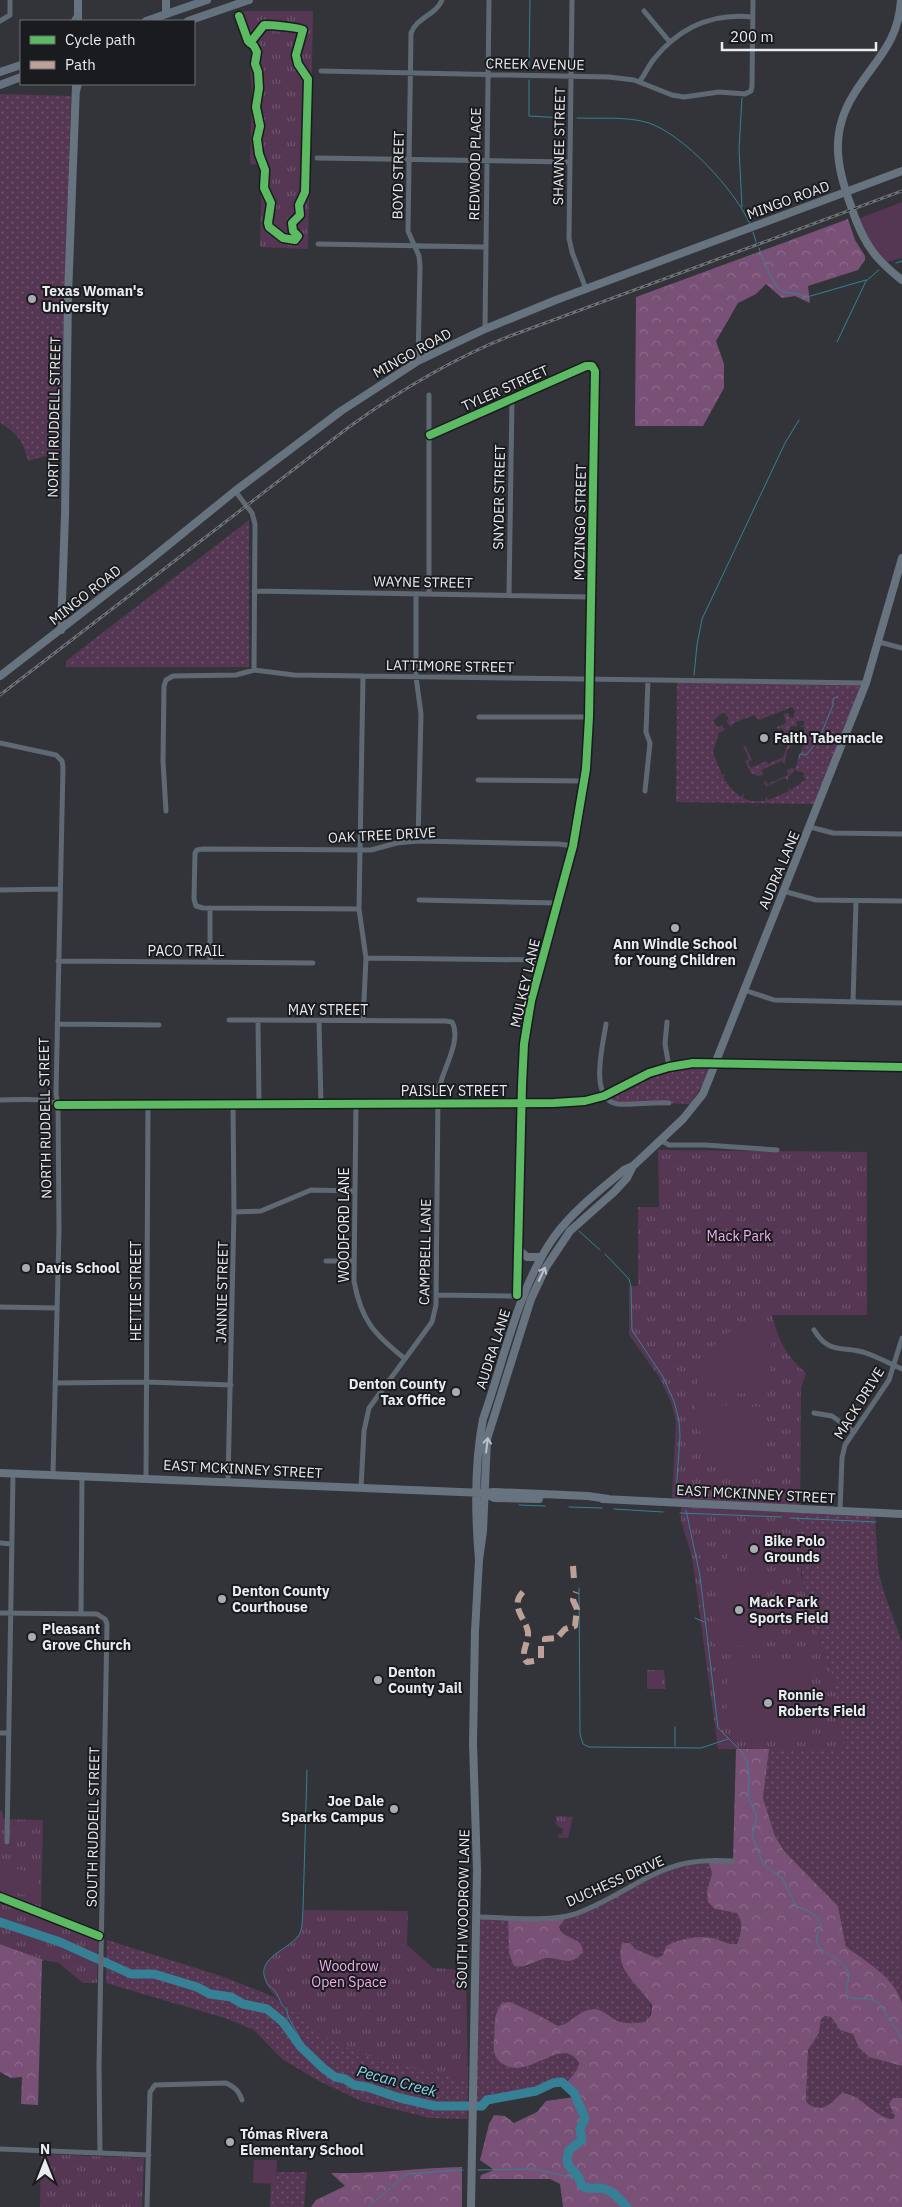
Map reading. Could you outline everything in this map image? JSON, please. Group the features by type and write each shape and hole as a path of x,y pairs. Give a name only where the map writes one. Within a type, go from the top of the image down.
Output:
{"main road":[{"path":"149,20 207,0"},
{"path":"191,20 249,0"},
{"path":"0,72 20,65"},
{"path":"0,85 20,77"}],"street":[{"path":"0,21 10,15 10,0"},
{"path":"77,20 78,0"},
{"path":"166,0 166,14"},
{"name":"BOYD STREET","path":"418,361 420,266 408,231 413,28 436,9 442,0"},
{"name":"REDWOOD PLACE","path":"485,329 489,0"},
{"name":"SHAWNEE STREET","path":"572,0 569,243 586,289"},
{"path":"640,82 648,67 670,41 694,25 718,17 752,17 753,0"},
{"path":"900,0 895,30 889,46 854,94 842,118 837,148 838,170 845,192 866,241 883,263 902,280"},
{"path":"644,12 670,41"},
{"name":"CREEK AVENUE","path":"321,71 609,77 640,82 672,95 684,97 720,92 745,94 751,91 752,86 752,17"},
{"name":"NORTH RUDDELL STREET","path":"61,630 66,467 68,296 77,86"},
{"path":"317,158 569,162"},
{"name":"MINGO ROAD","path":"0,676 61,630 235,491 355,400 418,361 485,329 586,289 902,171"},
{"path":"318,244 485,247"},
{"name":"TYLER STREET","path":"430,435 569,373 586,366 592,366"},
{"name":"MOZINGO STREET","path":"589,680 595,371 592,366"},
{"path":"429,395 429,594"},
{"name":"SNYDER STREET","path":"509,595 512,398"},
{"path":"235,491 252,513 255,524 254,670"},
{"name":"AUDRA LANE","path":"524,1297 570,1231 627,1178 633,1166 696,1104 716,1063 866,683 902,560"},
{"name":"WAYNE STREET","path":"254,590 591,597"},
{"path":"416,594 416,677 421,714 418,841"},
{"path":"879,642 902,648"},
{"name":"LATTIMORE STREET","path":"166,811 164,686 166,680 174,676 236,675 254,670 294,675 866,683"},
{"path":"363,676 359,909 366,958 363,1021"},
{"name":"MULKEY LANE","path":"524,1297 518,1250 526,1030 531,1001 573,846 584,781 589,717 589,680"},
{"path":"645,791 645,775 649,767 650,743 646,732 648,680"},
{"path":"479,718 589,717"},
{"name":"NORTH RUDDELL STREET","path":"0,743 56,755 62,761 56,1094 58,1105 59,1231 53,1474"},
{"path":"478,780 584,781"},
{"path":"810,827 833,834 902,834"},
{"name":"OAK TREE DRIVE","path":"210,908 196,906 194,899 195,853 197,850 371,850 397,843 418,841 559,844 573,846"},
{"path":"0,890 59,889"},
{"path":"783,891 813,900 902,902"},
{"path":"419,900 559,903"},
{"path":"853,1002 856,901"},
{"path":"210,962 210,908 359,909"},
{"path":"366,958 542,960"},
{"name":"PACO TRAIL","path":"58,961 313,963"},
{"path":"744,990 774,1000 902,1003"},
{"name":"MAY STREET","path":"228,1020 428,1021"},
{"path":"258,1021 259,1103"},
{"path":"319,1021 321,1104"},
{"name":"CAMPBELL LANE","path":"361,1488 366,1418 376,1397 432,1322 436,1305 438,1103 440,1080 456,1033 452,1022 428,1021"},
{"path":"667,1022 665,1044 670,1067"},
{"path":"57,1024 159,1025"},
{"path":"606,1024 599,1079 604,1096 617,1104 669,1104"},
{"name":"PAISLEY STREET","path":"0,1100 43,1101 58,1105 578,1102 604,1096 649,1073 693,1063 902,1067"},
{"name":"JANNIE STREET","path":"228,1481 234,1212 233,1104"},
{"name":"WOODFORD LANE","path":"356,1104 353,1261 358,1304 370,1326 404,1358"},
{"name":"HETTIE STREET","path":"146,1478 148,1105"},
{"path":"660,1140 669,1145 714,1145 776,1150"},
{"name":"AUDRA LANE","path":"479,1560 476,1533 480,1493 480,1435 497,1394 524,1297 541,1257 556,1235 590,1199 624,1170 633,1166"},
{"path":"234,1212 261,1211 311,1190 354,1191"},
{"path":"590,1199 597,1206"},
{"path":"518,1250 527,1257 541,1257"},
{"path":"326,1261 353,1261"},
{"path":"436,1294 524,1297"},
{"path":"0,1307 56,1308"},
{"path":"814,1330 822,1341 831,1347 866,1353 902,1369"},
{"name":"MACK DRIVE","path":"840,1511 843,1451 853,1431 883,1390 895,1366 902,1338"},
{"path":"55,1383 147,1382 231,1385"},
{"path":"814,1413 832,1416 853,1431"},
{"name":"EAST MCKINNEY STREET","path":"0,1473 480,1493 494,1492 902,1514"},
{"path":"7,1842 13,1473"},
{"path":"80,1613 82,1476"},
{"path":"0,1544 12,1544"},
{"name":"SOUTH WOODROW LANE","path":"471,2207 477,1870 473,1743 479,1560"},
{"name":"SOUTH RUDDELL STREET","path":"0,1613 80,1613 101,1616 108,1627 101,1986 100,2153"},
{"path":"0,1733 9,1733"},
{"path":"0,1807 8,1808"},
{"name":"DUCHESS DRIVE","path":"476,1917 542,1918 567,1916 585,1910 676,1866 697,1862 733,1861"},
{"path":"147,2207 150,2092 155,2085 226,2082 235,2087 242,2100"},
{"path":"0,2149 148,2155"}],"green space":[{"path":"235,11 313,11 308,249 260,247 262,165 250,164 252,93 250,64 255,53 251,46 244,43"},
{"name":"Texas Woman's University","path":"0,94 71,96 60,450 58,454 28,461 19,439 11,430 0,423"},
{"path":"902,202 902,258 883,263 855,220"},
{"path":"848,219 855,240 865,256 865,260 858,270 808,286 810,303 795,296 782,298 766,284 756,294 738,303 716,341 724,364 724,388 703,426 635,426 636,297"},
{"path":"249,520 249,667 66,667 66,661"},
{"path":"677,680 866,683 819,804 676,802","holes":["792,707 795,711 793,718 789,717 789,713 784,714 786,723 777,727 778,729 782,728 789,742 783,757 768,764 766,761 751,768 748,762 752,760 745,745 743,746 749,759 745,761 751,773 758,776 763,775 761,770 782,761 785,764 787,751 794,742 789,741 790,727 797,726 797,721 804,721 804,725 800,726 804,727 804,741 800,742 803,745 795,769 787,770 788,775 768,784 764,782 767,790 766,786 785,778 788,781 788,777 795,770 805,774 803,776 806,779 791,790 788,787 789,791 768,800 766,796 765,801 751,801 743,798 744,793 741,797 723,777 726,774 722,775 713,752 719,733 725,730 722,725 718,727 713,721 723,712 729,718 726,721 732,728 732,724 754,715 759,720"]},
{"path":"711,1063 700,1089 690,1104 640,1102 617,1104 604,1096 669,1067"},
{"name":"Mack Park","path":"658,1150 867,1152 867,1315 772,1315 777,1333 784,1347 793,1360 806,1373 801,1388 801,1575 811,1617 833,1677 844,1749 718,1749 692,1557 681,1521 681,1503 672,1498 676,1421 671,1402 659,1377 629,1335 629,1286 638,1286 638,1207 659,1207"},
{"path":"772,1322 770,1391 767,1394 696,1392 704,1362 710,1350 719,1340 729,1332 741,1327 755,1323"},
{"path":"695,1404 767,1407 766,1479 743,1477 732,1472 714,1457 707,1448 698,1427"},
{"path":"800,1510 875,1513 878,1568 883,1590 902,1642 902,2004 885,1979 871,1965 846,1947 838,1906 784,1851 775,1836 763,1798 769,1749 843,1749 833,1677 811,1617 803,1584 800,1555"},
{"name":"Bike Polo Grounds","path":"730,1534 768,1536 766,1564 728,1562"},
{"name":"Mack Park Sports Field","path":"717,1573 765,1576 760,1647 713,1644"},
{"name":"Ronnie Roberts Field","path":"729,1657 805,1660 810,1666 806,1742 746,1740 726,1719"},
{"path":"647,1670 664,1670 666,1689 647,1689"},
{"path":"736,1749 769,1749 763,1798 775,1836 784,1851 838,1906 846,1947 879,1971 899,1995 902,2004 902,2066 869,2057 859,2048 853,2034 840,2030 831,2017 825,2016 821,2019 819,2033 808,2050 806,2100 808,2104 814,2107 823,2108 842,2093 849,2094 879,2114 893,2119 895,2116 889,2104 893,2098 902,2098 902,2207 563,2207 560,2184 550,2179 480,2179 481,2175 494,2170 480,2160 489,2124 494,2115 505,2116 514,2123 537,2112 546,2101 575,2097 566,2084 579,2063 572,2055 564,2053 524,2067 513,2068 498,2060 494,2048 495,2026 501,2004 513,2003 558,2026 563,2025 582,2012 593,2009 601,2010 621,2022 645,2022 651,2015 652,2005 624,1969 620,1953 622,1943 630,1943 635,1949 657,1958 663,1955 666,1946 689,1938 707,1937 730,1944 737,1944 741,1932 741,1924 737,1913 715,1909 708,1902 707,1891 712,1873 708,1861 733,1860"},
{"path":"0,1811 2,1811 3,1819 43,1820 41,1912 98,1934 97,1983 83,1983 59,1963 44,1960 0,1944"},
{"path":"556,1816 573,1817 568,1838 558,1838 558,1835 562,1834 563,1829 556,1825"},
{"path":"708,1861 712,1873 707,1891 715,1909 737,1912 741,1920 741,1928 736,1945 713,1938 698,1938 684,1943 657,1958 635,1949 630,1978 648,1998 651,2010 645,2022 621,2022 601,2010 593,2009 587,2010 563,2025 558,2026 509,2002 494,2026 494,2038 548,2057 561,2053 569,2054 579,2063 578,2066 566,2084 557,2082 536,2091 487,2100 482,2106 473,2106 476,1917 508,1917 509,1945 527,1967 545,1959 565,1961 572,1938 566,1936 559,1927 567,1916 665,1870"},
{"path":"0,1865 39,1874 33,1897 0,1889"},
{"name":"Woodrow Open Space","path":"303,1910 408,1911 407,1945 433,1968 466,1970 468,2081 395,2064 342,2045 326,2037 276,1997 268,1987 264,1976 267,1963 276,1953 297,1938 302,1927"},
{"path":"567,1916 559,1927 565,1935 580,1943 583,1952 578,1957 570,1961 549,1958 524,1966 514,1966 509,1953 508,1917"},
{"path":"107,1940 221,1976 274,1997 326,2037 365,2054 468,2081 467,2119 430,2118 361,2101 319,2081 282,2059 254,2030 228,2019 106,1983"},
{"path":"0,1944 44,1960 42,1961 38,2105 21,2104 22,2077 11,2078 0,2072"},
{"path":"825,2016 831,2017 837,2026 853,2034 859,2048 865,2054 902,2066 902,2098 893,2098 892,2110 895,2116 893,2119 877,2114 849,2093 837,2098 828,2106 819,2109 808,2104 806,2100 808,2050 819,2033 821,2019"},
{"path":"41,2154 144,2158 142,2207 40,2207"},
{"path":"254,2160 277,2160 276,2184 253,2183"},
{"path":"462,2167 462,2207 311,2207 316,2200 345,2186 331,2173 364,2173"},
{"path":"277,2172 307,2172 304,2207 270,2207 271,2183 276,2183"}],"waterway":[{"path":"529,70 530,0"},
{"path":"529,80 529,116 563,118"},
{"path":"742,98 739,149 742,207"},
{"path":"577,118 632,119 663,129 692,151 721,180 743,210 750,224"},
{"path":"753,232 756,242"},
{"path":"759,248 765,265 777,287 784,292 807,297 866,280"},
{"path":"896,263 902,261"},
{"path":"837,342 866,281 879,270"},
{"path":"694,675 702,619 785,443 799,420"},
{"path":"799,758 800,754 806,755 819,739 833,705 833,699 838,696"},
{"path":"579,1231 600,1250"},
{"path":"605,1254 629,1279 631,1287 632,1330 663,1377 674,1401 679,1420 680,1436 676,1493 686,1497"},
{"path":"519,1505 545,1506"},
{"path":"569,1507 602,1508"},
{"path":"614,1509 663,1512"},
{"path":"686,1510 700,1576 718,1728 742,1752 747,1761 749,1774 748,1797 757,1816 752,1835 763,1864 782,1878 796,1906 812,1913 820,1922 821,1927 817,1936 817,1943 826,1953 845,1966 848,1972 846,1992 851,1998 871,1999 879,2003 902,2039"},
{"path":"680,1513 782,1517"},
{"path":"790,1518 876,1522"},
{"path":"579,1588 580,1734 583,1744 589,1747 701,1748 728,1739"},
{"path":"695,1618 704,1622"},
{"path":"675,1727 675,1746"},
{"path":"303,2050 287,2010 282,2005 275,1991 268,1984 264,1974 265,1966 269,1960 296,1939 302,1928 307,1770"},
{"name":"Pecan Creek","path":"0,1922 60,1942 131,1974 154,1974 197,1987 210,1994 231,1997 243,2004 267,2009 283,2022 301,2047 323,2068 335,2077 345,2079 354,2085 435,2106 482,2106 487,2100 536,2091 553,2083 562,2082 574,2093 585,2118 580,2129 582,2140 569,2150 568,2165 578,2176 582,2186 603,2188 614,2194 627,2207"},
{"name":"Pecan Creek","path":"0,1927 10,1926"},
{"path":"478,2170 534,2169 579,2179"},
{"path":"368,2207 407,2174 463,2170"}],"railway":[{"path":"0,695 349,427 387,401 447,365 510,336 902,191"}],"marked path":[{"path":"573,1566 574,1579"},
{"path":"523,1592 519,1597 518,1607 528,1632 524,1655 527,1662 534,1661"},
{"path":"541,1658 541,1645 545,1642 545,1639 557,1638 565,1629 575,1626 577,1609 573,1600 576,1592"}],"cycle path":[{"path":"239,16 248,41 257,52 255,64 258,72 259,88 256,107 260,126 257,139 259,154 265,170 264,188 271,203 268,223 269,227 283,238 295,240 298,236 293,231 292,223 300,215 299,205 305,192 308,79 298,64 296,55 303,30 264,25 250,43"},
{"path":"430,435 586,366 592,366 595,371 589,717 586,769 573,846 531,1001 524,1044 517,1295"},
{"path":"58,1105 554,1103 585,1101 604,1096 649,1073 693,1063 902,1067"},
{"path":"0,1897 99,1936"}],"place":[{"name":"Texas Woman's University","path":"32,299"},
{"name":"Faith Tabernacle","path":"764,738"},
{"name":"Ann Windle School for Young Children","path":"675,928"},
{"name":"Davis School","path":"26,1268"},
{"name":"Denton County Tax Office","path":"456,1392"},
{"name":"Bike Polo Grounds","path":"754,1549"},
{"name":"Denton County Courthouse","path":"222,1599"},
{"name":"Mack Park Sports Field","path":"739,1610"},
{"name":"Pleasant Grove Church","path":"32,1637"},
{"name":"Denton County Jail","path":"378,1680"},
{"name":"Ronnie Roberts Field","path":"768,1703"},
{"name":"Joe Dale Sparks Campus","path":"394,1809"},
{"name":"Tómas Rivera Elementary School","path":"230,2142"}]}
